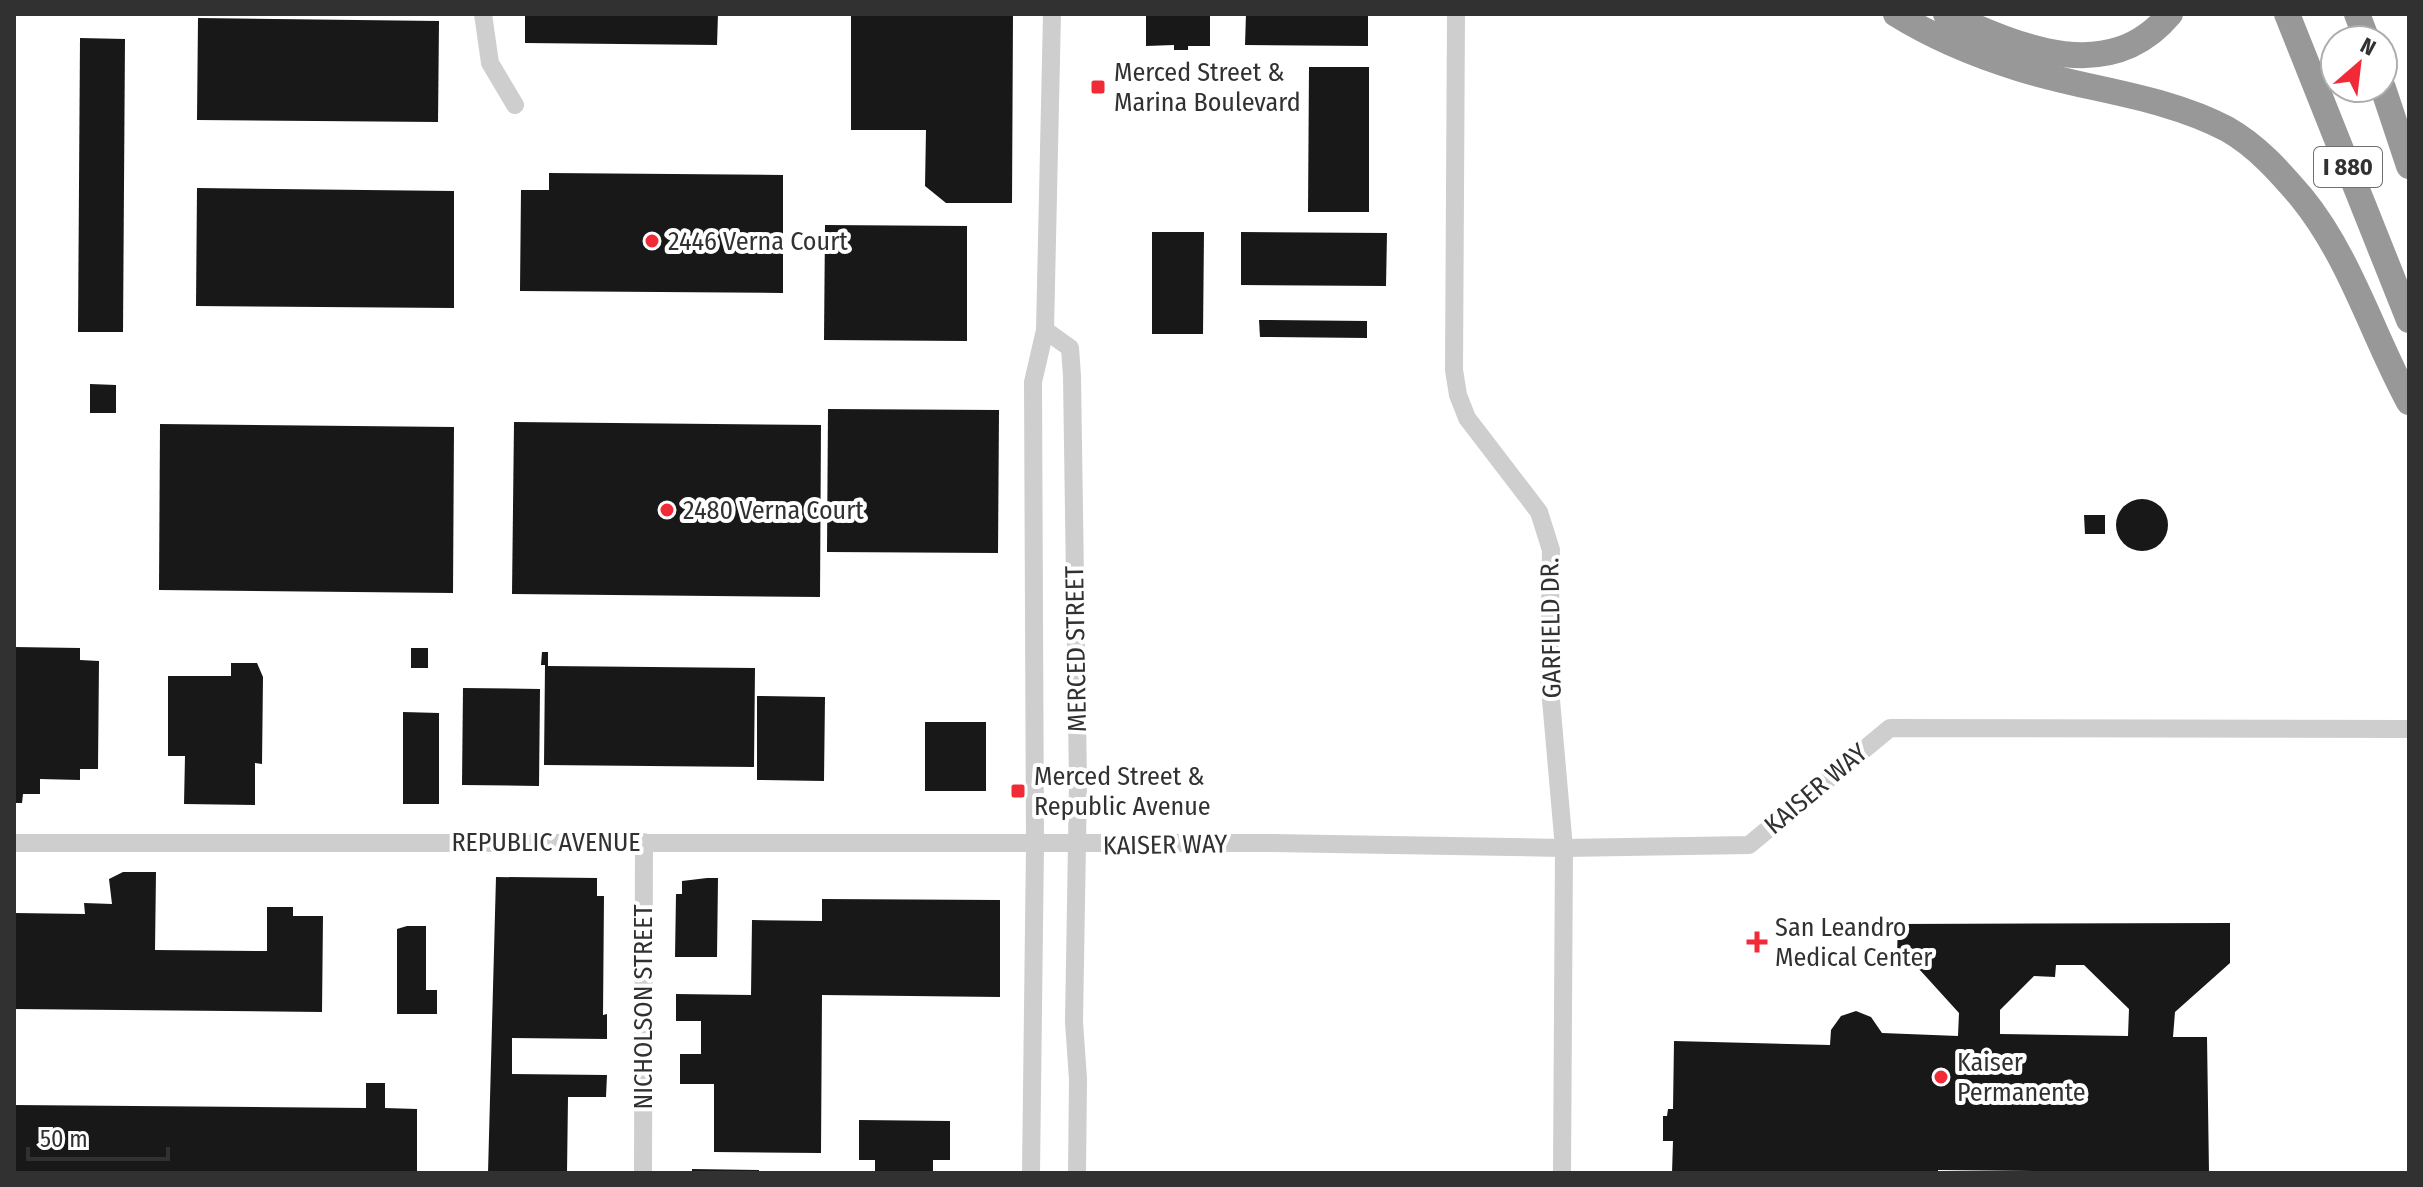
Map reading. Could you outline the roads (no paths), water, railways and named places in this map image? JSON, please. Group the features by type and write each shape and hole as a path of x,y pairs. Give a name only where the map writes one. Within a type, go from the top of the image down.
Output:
{"highway":[{"path":"1896,14 2006,64 2184,112 2228,130 2251,145 2305,201 2336,250 2409,402"},
{"path":"1946,14 2001,38 2084,58 2134,44 2170,14"},
{"name":"I 880","path":"2287,14 2409,320"},
{"name":"I 880","path":"2388,104 2409,166"}],"street":[{"path":"483,14 490,63 515,105"},
{"name":"MERCED STREET","path":"1031,1173 1035,845 1033,382 1045,330 1052,14"},
{"name":"GARFIELD DR.","path":"1456,14 1454,370 1458,395 1467,418 1539,512 1547,529 1551,550 1549,677 1564,848 1562,1173"},
{"name":"MERCED STREET","path":"1045,330 1070,348 1072,376 1078,846 1074,1022 1078,1079 1077,1173"},
{"name":"KAISER WAY","path":"1078,846 1272,843 1564,848 1749,845 1890,728 2409,729"},
{"name":"REPUBLIC AVENUE","path":"14,843 644,842 1078,846"},
{"name":"NICHOLSON STREET","path":"643,1173 644,842"}],"place":[{"name":"Merced Street & Marina Boulevard","path":"1098,87"},
{"name":"2446 Verna Court","path":"652,241"},
{"name":"2480 Verna Court","path":"667,510"},
{"name":"Merced Street & Republic Avenue","path":"1018,791"},
{"name":"San Leandro Medical Center","path":"1757,942"},
{"name":"Kaiser Permanente","path":"1941,1077"}]}
